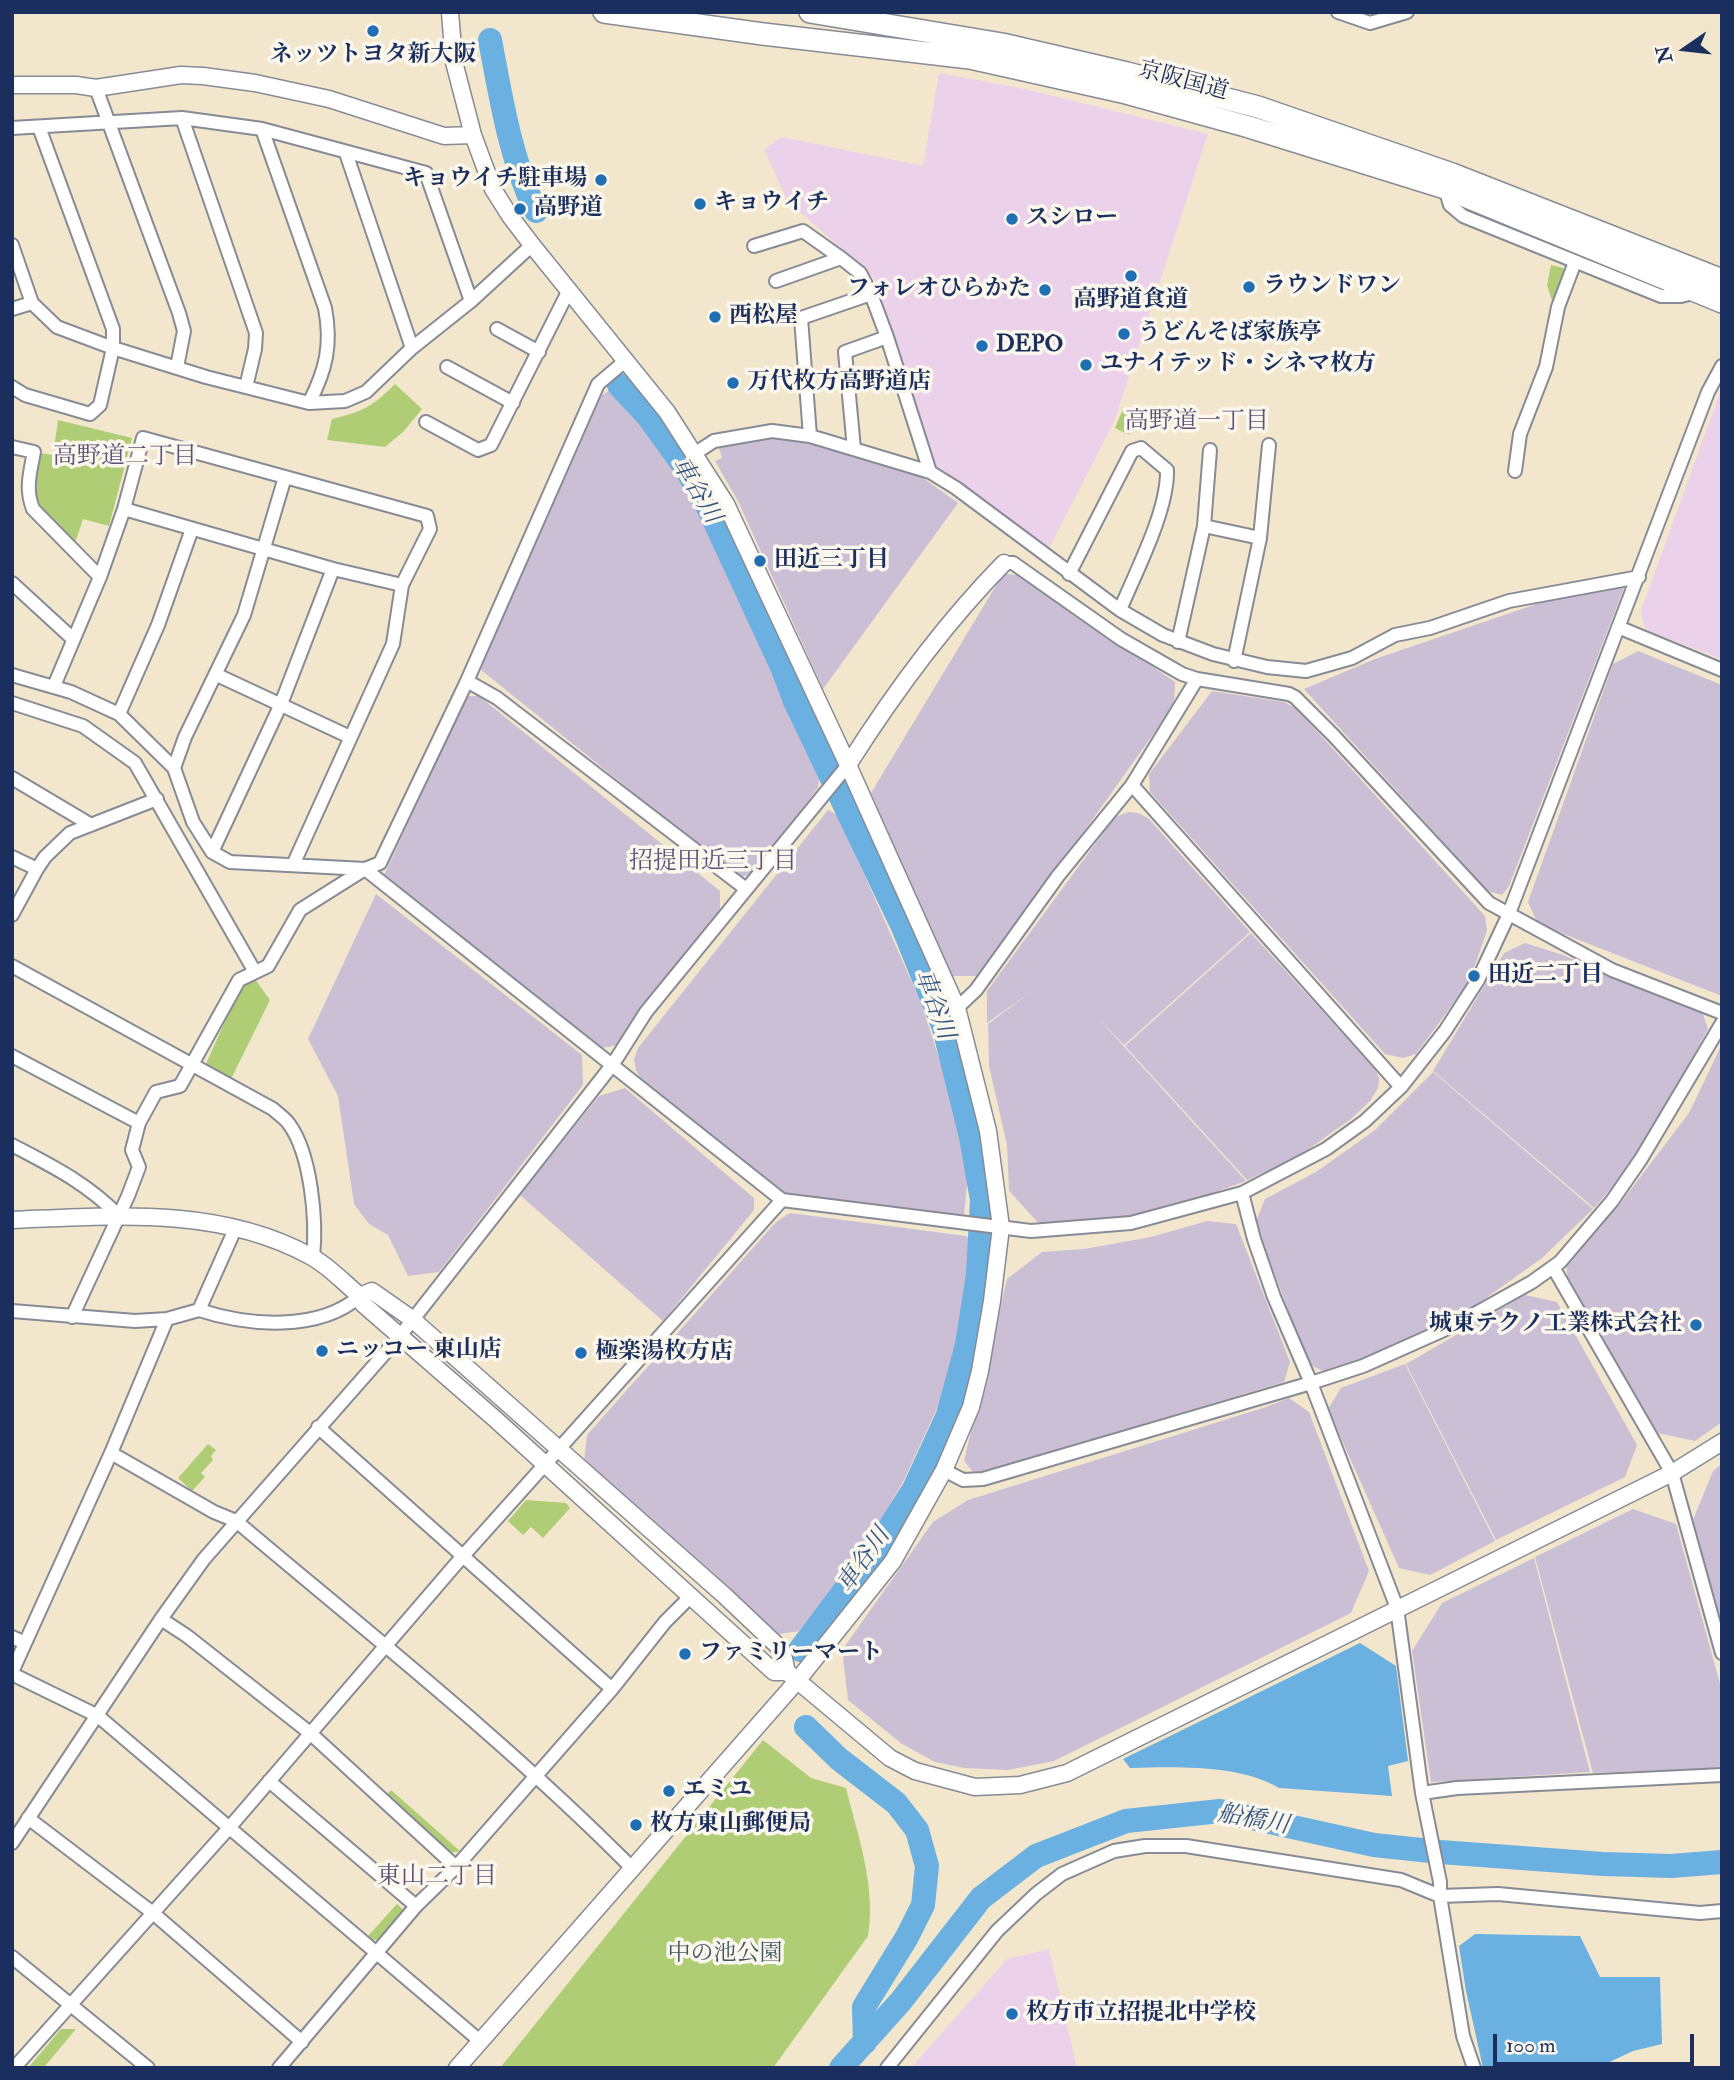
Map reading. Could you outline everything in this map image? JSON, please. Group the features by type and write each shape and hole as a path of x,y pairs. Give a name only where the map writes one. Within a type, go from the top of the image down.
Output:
{"highway":[{"name":"京阪国道","path":"604,12 970,58 1122,92 1445,188 1722,302"},
{"name":"京阪国道","path":"810,12 1002,44 1258,107 1452,174 1722,280"}],"street":[{"path":"450,12 454,62 473,135 493,189 532,245 667,412 726,504 843,770 957,1008 988,1131 994,1226 992,1301 971,1406 944,1470 893,1561 792,1676 632,1868 457,2068"},
{"path":"1338,12 1370,23 1407,12"},
{"path":"12,85 76,85 96,88 181,75 203,76 255,83 329,99 444,136 473,135"},
{"path":"96,88 179,313 184,331 177,367"},
{"path":"182,118 256,333 246,387"},
{"path":"12,128 182,118 262,130 426,173 471,300"},
{"path":"12,387 26,395 90,414 100,405 113,348 113,330 39,127"},
{"path":"262,130 326,308 330,334 320,381 309,403"},
{"path":"346,152 412,348"},
{"path":"1445,188 1450,205 1463,216 1661,296 1681,296 1697,292"},
{"path":"754,246 803,231 859,273 871,294 887,337 930,472"},
{"path":"12,245 32,303 57,327 113,348 309,403 345,401 366,392 412,348 532,245"},
{"path":"776,281 841,258"},
{"path":"1515,471 1520,434 1546,367 1558,307 1575,262"},
{"path":"426,422 478,450 491,445 569,290"},
{"path":"810,436 800,318 871,294"},
{"path":"12,309 32,303"},
{"path":"497,329 539,352"},
{"path":"855,449 845,352 887,337"},
{"path":"72,1317 139,1167 132,1150 139,1124 156,1092 180,1086 194,1066 239,980 268,966 300,910 365,869 380,863 467,681 598,384 624,362"},
{"path":"12,675 54,687 119,715 174,768 192,822 212,852 230,862 365,869 782,1199 1031,1231 1131,1223 1242,1194 1326,1149 1365,1121 1401,1087 1445,1031 1478,979 1508,916 1708,392 1722,366"},
{"path":"447,367 513,403"},
{"path":"694,454 714,441 772,430 810,436 930,472 957,488 1120,610 1178,642 1234,660 1267,667 1306,671 1352,658 1395,635 1430,628 1509,601 1639,577"},
{"path":"54,687 100,578 124,509 143,438 427,516 430,529 402,585 393,645 293,865"},
{"path":"1234,660 1260,538 1269,445"},
{"path":"12,447 34,452 27,484 33,509 100,578"},
{"path":"1069,574 1132,451 1141,448 1167,470 1167,484 1156,521 1120,610"},
{"path":"1178,642 1203,526 1210,450"},
{"path":"174,768 185,737 244,615 285,477"},
{"path":"124,509 333,569 402,585"},
{"path":"1203,526 1260,538"},
{"path":"119,715 158,625 192,529"},
{"path":"12,1843 204,1559 400,1336 613,1063 646,1012 843,770 873,725 971,597 1004,563 1013,563 1121,639 1182,674 1197,679 1257,687 1295,697 1334,735 1489,903 1508,916 1612,970 1722,1013"},
{"path":"212,852 281,704 333,569"},
{"path":"12,583 73,639"},
{"path":"1618,627 1722,670"},
{"path":"217,675 349,737"},
{"path":"957,1008 976,990 1058,876 1132,785 1197,679"},
{"path":"467,681 497,698 746,889"},
{"path":"12,703 83,726 135,763 255,972"},
{"path":"12,778 91,825"},
{"path":"1132,785 1401,1087"},
{"path":"12,915 45,857 70,833 156,799"},
{"path":"12,857 37,869"},
{"path":"14,972 273,1109 288,1122 299,1141 308,1176 316,1233 313,1257"},
{"path":"944,1470 963,1480 984,1479 1311,1383 1363,1366 1455,1325 1532,1282 1560,1262 1612,1201 1641,1159 1722,1023"},
{"path":"12,1056 139,1124"},
{"path":"12,1145 78,1181 98,1195 119,1216"},
{"path":"1242,1194 1274,1297 1311,1383 1397,1608 1422,1793 1440,1882 1463,2036 1474,2068"},
{"path":"14,2068 229,1828 462,1556 782,1199"},
{"path":"12,1220 119,1216 194,1219 236,1227 313,1257 360,1296 363,1304 546,1465 774,1672 792,1676 890,1758 915,1771 975,1787 1020,1785 1067,1773 1672,1473 1722,1442"},
{"path":"199,1310 236,1227"},
{"path":"1553,1267 1672,1473 1722,1653"},
{"path":"12,1311 135,1321 167,1319 199,1310 217,1316 276,1324 304,1320 348,1306 360,1296 372,1291 412,1319 725,1596 782,1650 792,1676"},
{"path":"167,1319 111,1453 12,1673 98,1716 480,2041"},
{"path":"318,1427 612,1689"},
{"path":"111,1453 214,1512 236,1521 386,1645 580,1816 632,1868"},
{"path":"279,2068 416,1906 456,1867 612,1689 665,1622 690,1597"},
{"path":"161,1619 187,1636 310,1734 456,1867"},
{"path":"12,1637 25,1643"},
{"path":"1422,1793 1457,1788 1722,1775"},
{"path":"269,1781 416,1906"},
{"path":"27,1818 153,1913 302,2042"},
{"path":"887,2068 1007,1922 1062,1874 1114,1851 1145,1846 1186,1846 1401,1880 1440,1896 1498,1894 1700,1913 1722,1911"},
{"path":"12,1957 148,2068"}],"shaded area":[{"path":"939,73 1025,89 1208,134 1114,422 1049,548 936,469 874,278 787,200 764,149 782,137 923,166"},
{"path":"1722,387 1722,659 1649,631 1644,626 1641,610"},
{"path":"614,388 684,479 820,773 818,788 753,873 739,878 480,669 602,395"},
{"path":"774,436 856,454 916,473 958,503 823,689 738,501 715,461 722,458 719,448"},
{"path":"1003,574 1020,575 1175,682 1174,705 981,976 951,976 871,793"},
{"path":"1624,588 1509,886 1502,895 1488,891 1304,689 1375,659 1569,593"},
{"path":"1638,651 1722,685 1722,996 1538,924 1528,902 1613,664"},
{"path":"1212,691 1284,702 1296,708 1485,916 1487,931 1469,982 1416,1054 1403,1058 1385,1054 1150,792 1149,774"},
{"path":"467,696 479,696 720,891 720,914 619,1045 601,1048 384,875"},
{"path":"828,810 838,815 921,1003 950,1092 968,1174 964,1215 783,1193 642,1081 636,1070 634,1059 638,1048"},
{"path":"1129,812 1149,819 1250,932 1124,1045 1098,1018 1246,1181 1162,1211 1127,1219 1043,1228 1009,1191 1007,1145 989,1066 988,1024 1035,989 987,1023 987,991 1115,817"},
{"path":"376,894 582,1055 583,1085 439,1272 408,1276 388,1235 369,1224 354,1204 338,1096 308,1039"},
{"path":"1251,933 1376,1070 1379,1079 1378,1088 1370,1101 1351,1119 1293,1160 1247,1180 1125,1046"},
{"path":"1525,943 1563,955 1702,1011 1708,1029 1638,1158 1594,1208 1433,1071 1504,953"},
{"path":"1722,1044 1722,1422 1695,1441 1653,1432 1568,1284 1566,1262 1619,1205 1689,1113"},
{"path":"1433,1072 1593,1209 1542,1258 1458,1318 1359,1364 1325,1372 1309,1364 1255,1223 1265,1199 1316,1172 1375,1130"},
{"path":"625,1088 754,1198 754,1210 663,1321 520,1195 599,1096"},
{"path":"790,1213 966,1236 974,1244 959,1333 938,1406 904,1480 862,1552 799,1631 774,1635 584,1461 587,1435 776,1222"},
{"path":"1207,1221 1236,1224 1290,1362 1284,1382 973,1472 964,1461 1007,1279 1042,1252 1084,1249 1151,1237"},
{"path":"1525,1295 1557,1302 1637,1445 1625,1477 1496,1540 1406,1364"},
{"path":"1405,1364 1495,1541 1430,1575 1399,1568 1328,1409 1341,1388"},
{"path":"1289,1398 1309,1412 1369,1571 1351,1613 1054,1761 1008,1770 964,1768 935,1762 902,1744 848,1700 842,1650 933,1522 968,1500"},
{"path":"1722,1464 1722,1623 1719,1624 1693,1520 1713,1471"},
{"path":"1633,1509 1676,1524 1722,1691 1722,1768 1593,1773 1535,1557"},
{"path":"1534,1558 1590,1772 1431,1782 1412,1651 1442,1603"},
{"name":"枚方市立招提北中学校","path":"1049,1949 1077,2068 911,2068 1007,1959"}],"green space":[{"path":"1551,265 1563,268 1567,275 1553,304 1547,285"},
{"path":"395,384 422,409 403,432 385,447 327,440 332,419 367,407"},
{"path":"1123,409 1139,421 1129,435 1115,428"},
{"path":"58,420 132,438 109,526 83,519 75,543 38,507 32,493 40,453 53,455"},
{"path":"255,979 270,1000 231,1079 205,1066 241,986"},
{"path":"208,1444 216,1450 211,1456 213,1460 201,1473 205,1477 192,1491 178,1478"},
{"path":"526,1500 566,1503 570,1508 543,1538 531,1527 523,1535 508,1521"},
{"name":"中の池公園","path":"763,1740 811,1778 846,1788 870,1898 868,1936 773,2068 500,2068"},
{"path":"391,1790 460,1851 450,1853 440,1848 384,1798"},
{"path":"397,1904 407,1913 385,1938 374,1940 367,1937"},
{"path":"61,2029 76,2029 45,2066 47,2068 28,2068"}],"water":[{"path":"1360,1643 1396,1666 1408,1761 1388,1766 1392,1796 1279,1788 1263,1780 1226,1771 1167,1767 1130,1768 1123,1759"},
{"path":"1475,1934 1580,1936 1600,1977 1660,1977 1662,2044 1633,2051 1597,2068 1483,2068 1459,1946"}],"waterway":[{"name":"車谷川","path":"490,40 513,149 536,211"},
{"name":"車谷川","path":"619,385 647,415 687,470 709,509 783,669 795,701 903,927 944,1028 971,1137 982,1200 978,1274 967,1345 948,1415 914,1489 876,1549 800,1650"},
{"name":"車谷川","path":"806,1727 839,1759 896,1803 917,1830 927,1866 923,1905 907,1937 864,2007 865,2042"},
{"name":"船橋川","path":"841,2068 901,2001 981,1898 1036,1856 1126,1821 1220,1811 1374,1845 1440,1852 1603,1864 1671,1866 1722,1862"}],"place":[{"name":"ネッツトヨタ新大阪","path":"373,31"},
{"name":"キョウイチ駐車場","path":"601,180"},
{"name":"キョウイチ","path":"700,204"},
{"name":"高野道","path":"520,209"},
{"name":"スシロー","path":"1012,219"},
{"name":"高野道食道","path":"1131,276"},
{"name":"ラウンドワン","path":"1249,287"},
{"name":"フォレオひらかた","path":"1045,290"},
{"name":"西松屋","path":"715,317"},
{"name":"うどんそば家族亭","path":"1124,334"},
{"name":"DEPO","path":"982,346"},
{"name":"ユナイテッド・シネマ枚方","path":"1086,365"},
{"name":"万代枚方高野道店","path":"733,383"},
{"name":"田近三丁目","path":"760,561"},
{"name":"田近二丁目","path":"1474,976"},
{"name":"城東テクノ工業株式会社","path":"1696,1325"},
{"name":"ニッコー 東山店","path":"322,1351"},
{"name":"極楽湯枚方店","path":"581,1353"},
{"name":"ファミリーマート","path":"685,1654"},
{"name":"エミユ","path":"669,1791"},
{"name":"枚方東山郵便局","path":"636,1825"},
{"name":"枚方市立招提北中学校","path":"1012,2014"}],"district":[{"name":"高野道一丁目","path":"1197,423"},
{"name":"高野道二丁目","path":"125,458"},
{"name":"招提田近三丁目","path":"713,863"},
{"name":"東山二丁目","path":"437,1878"}]}
